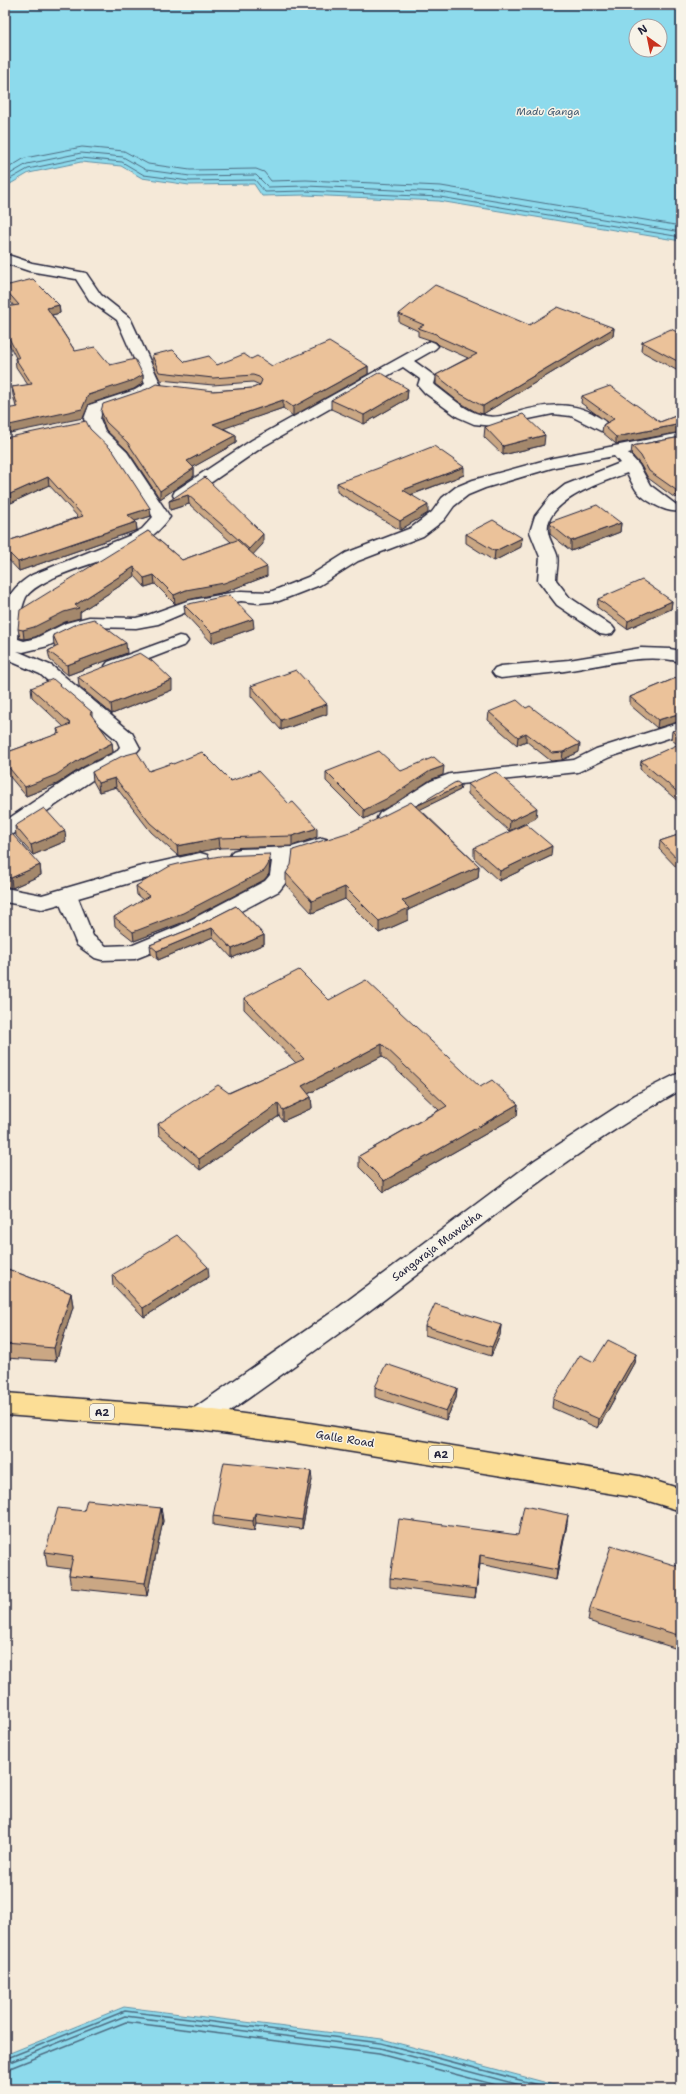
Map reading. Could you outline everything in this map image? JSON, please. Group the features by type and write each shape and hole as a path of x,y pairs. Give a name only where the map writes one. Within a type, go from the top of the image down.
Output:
{"highway":[{"name":"Galle Road","path":"5,1404 199,1419 297,1432 523,1467 638,1487 681,1500"}],"street":[{"path":"5,258 29,267 81,276 96,298 124,318 160,386 95,408 92,419 86,423 121,455 158,508 162,517 150,530 137,539 73,563 34,582 19,593 12,615 7,651"},
{"path":"158,508 185,493 258,443 430,346"},
{"path":"404,361 428,377 426,385 429,390 443,398 464,415 485,422 502,421 556,410 572,411 607,424 594,431 603,441 618,452 631,465 643,488 671,507"},
{"path":"7,651 42,642 72,627 89,622 136,623 152,620 187,606 241,596 259,598 273,597 314,581 352,557 417,532 438,516 448,502 462,491 479,484 553,463 618,452 681,438"},
{"path":"606,630 563,601 547,580 549,557 539,532 541,520 556,501 571,489 631,465"},
{"path":"100,671 179,641"},
{"path":"5,830 91,772 123,756 130,748 125,737 72,682 7,651"},
{"path":"501,672 568,665 632,655 672,653 681,657"},
{"path":"374,825 402,809 438,785 457,778 578,766 603,753 681,728"},
{"path":"5,895 42,902 66,894 182,863 220,856 294,854 338,840"},
{"path":"66,894 84,940 102,952 135,952 186,931 272,886 280,877 283,854"},
{"name":"Sangaraja Mawatha","path":"199,1419 344,1317 543,1166 643,1101 681,1080"}],"water":[{"name":"Madu Ganga","path":"5,5 681,5 681,241 439,201 305,195 262,196 254,184 189,185 142,178 121,166 81,162 29,173 5,187"},
{"path":"124,2007 382,2039 570,2089 5,2089 5,2055"}],"building":[{"path":"33,279 59,305 47,308 75,351 95,347 110,365 135,359 143,375 134,380 88,395 82,409 5,426 5,409 18,407 12,387 32,384 15,358 19,358 5,330 5,307 19,305 5,289 5,286"},
{"path":"435,285 529,325 558,307 614,328 483,406 459,393 436,375 477,354 439,337 436,334 418,328 424,325 399,314"},
{"path":"671,329 681,334 681,361 679,362 642,342"},
{"path":"329,342 368,366 293,407 283,400 213,424 236,435 187,461 194,468 160,491 128,443 106,422 101,411 103,404 147,389 156,384 213,391 253,388 260,385 262,380 253,375 213,378 159,372 152,355 173,350 185,362 209,356 217,365 244,354 251,359 257,356 272,366"},
{"path":"380,372 408,389 364,415 331,400"},
{"path":"610,386 660,422 681,414 681,424 616,437 603,425 614,419 582,396"},
{"path":"523,414 545,435 503,446 485,427"},
{"path":"86,421 90,429 113,451 150,508 128,515 136,522 18,562 5,549 5,542 83,516 48,477 10,494 5,491 5,438"},
{"path":"681,437 681,488 676,490 649,471 641,456 632,446"},
{"path":"434,446 464,467 403,490 428,505 400,521 337,483 376,469"},
{"path":"205,477 263,534 249,549 188,495 169,501"},
{"path":"597,505 621,523 571,541 551,525 550,522"},
{"path":"493,520 522,538 495,551 466,534"},
{"path":"148,531 182,560 237,540 267,567 224,583 186,590 174,595 154,575 144,578 134,567 75,605 79,608 64,612 34,627 23,630 18,629 20,610"},
{"path":"642,580 672,601 628,621 598,599"},
{"path":"230,595 253,619 212,633 184,605"},
{"path":"94,619 126,643 67,665 48,651 58,646 53,635 78,623"},
{"path":"140,653 152,661 172,680 111,704 78,677"},
{"path":"296,670 327,704 281,720 251,686"},
{"path":"681,676 681,713 658,720 630,697"},
{"path":"53,679 92,712 90,713 112,743 82,758 56,775 25,787 5,763 5,753 60,733 57,729 71,724 31,688"},
{"path":"517,700 526,708 530,706 580,744 563,752 552,753 526,733 518,737 489,712"},
{"path":"681,728 681,739 672,731"},
{"path":"681,743 681,795 641,761"},
{"path":"379,751 401,771 434,757 444,766 430,771 394,795 364,810 326,772"},
{"path":"137,752 149,771 172,763 173,764 202,752 231,781 258,771 289,804 293,802 317,828 292,836 219,838 177,846 150,823 115,778 98,783 92,772 122,756"},
{"path":"496,772 537,808 510,821 468,784"},
{"path":"457,782 461,785 416,806 454,783"},
{"path":"411,802 479,866 402,901 409,908 379,921 345,887 312,901 286,873 291,865 293,850 353,831"},
{"path":"44,808 65,831 31,845 15,826"},
{"path":"526,824 552,846 500,871 474,848"},
{"path":"12,834 40,865 11,878 5,875 5,837"},
{"path":"681,834 681,863 660,841"},
{"path":"270,854 268,865 264,871 183,913 133,932 114,917 149,896 136,886 170,866 220,856"},
{"path":"236,906 264,935 232,949 212,928 157,951 150,945 193,928"},
{"path":"299,970 329,1000 366,980 480,1087 492,1080 518,1104 384,1181 359,1156 447,1106 382,1044 302,1086 311,1097 283,1110 278,1104 199,1159 158,1124 218,1085 229,1093 304,1059 244,998"},
{"path":"177,1235 208,1267 143,1308 112,1275"},
{"path":"5,1268 71,1293 54,1348 5,1344"},
{"path":"435,1304 501,1325 492,1347 425,1326"},
{"path":"608,1340 636,1354 599,1419 553,1399 580,1355 594,1362"},
{"path":"386,1364 457,1388 446,1411 375,1387"},
{"path":"224,1462 311,1471 302,1520 255,1513 253,1521 213,1516"},
{"path":"87,1500 161,1508 145,1583 69,1575 73,1556 45,1552 58,1508 84,1511"},
{"path":"524,1506 568,1515 557,1570 480,1555 476,1589 390,1578 399,1519 518,1535"},
{"path":"611,1546 681,1567 681,1636 590,1608"}]}
